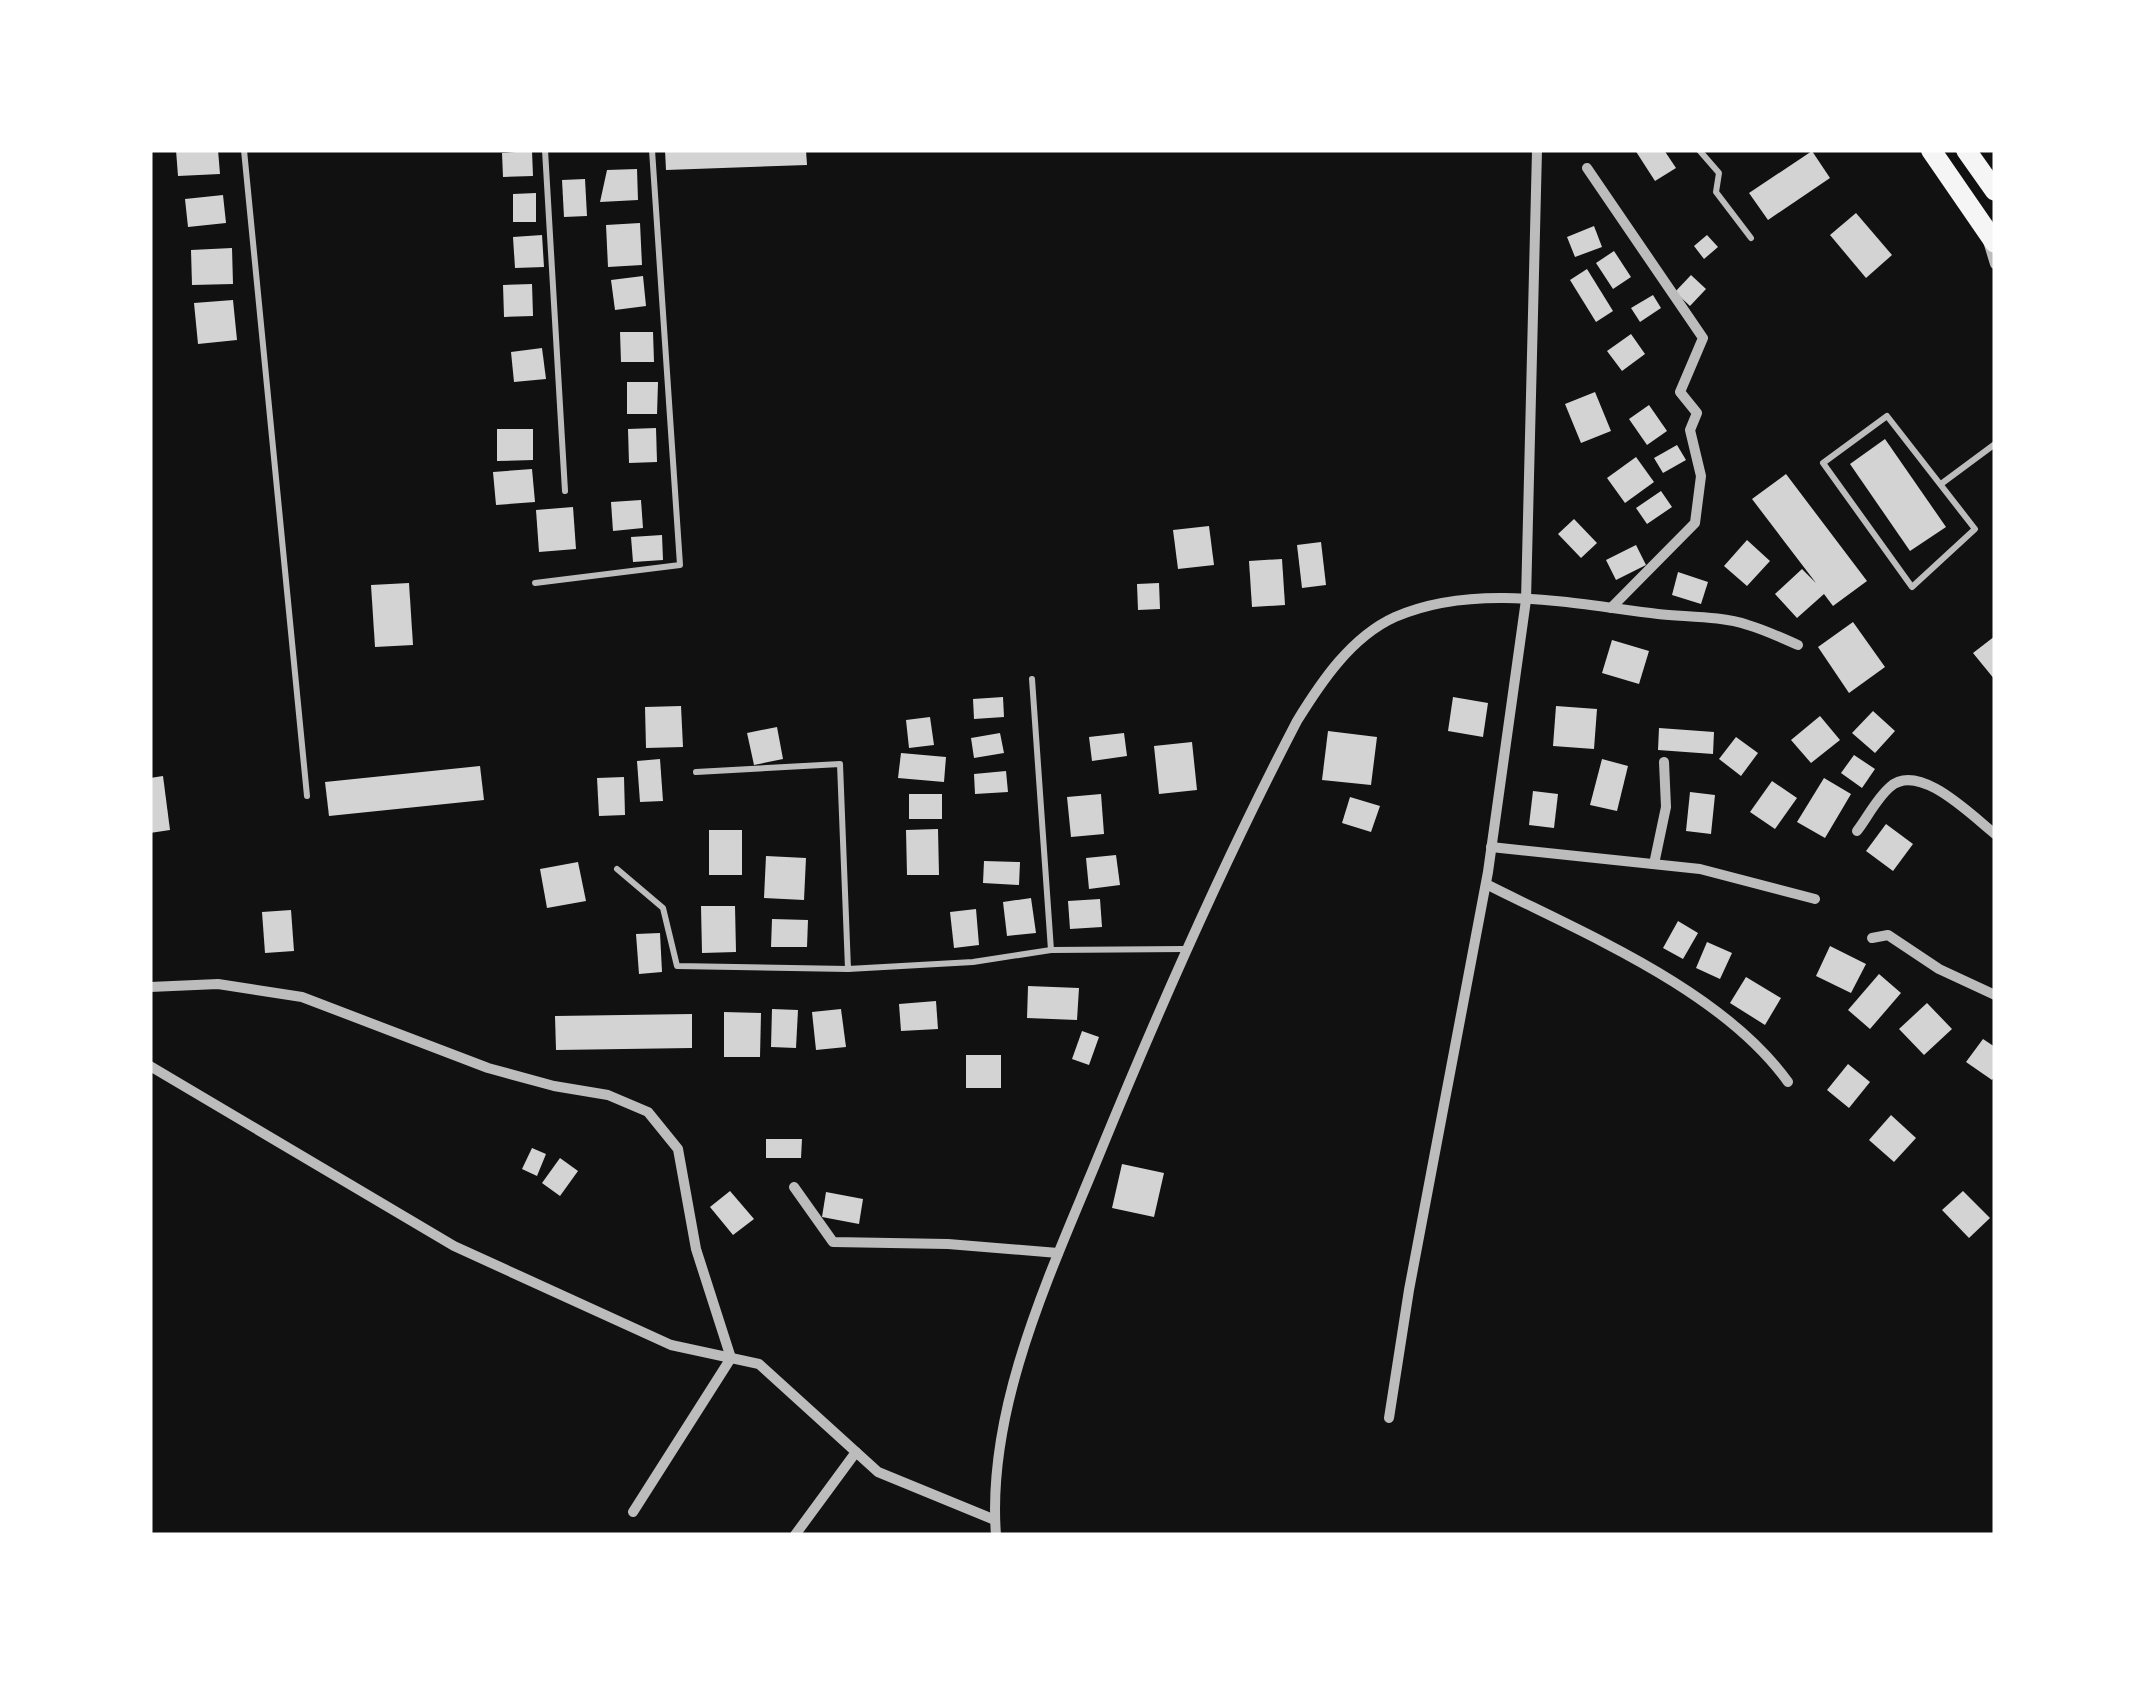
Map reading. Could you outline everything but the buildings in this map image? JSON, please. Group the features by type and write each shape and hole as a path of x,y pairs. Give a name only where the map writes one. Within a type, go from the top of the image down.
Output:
{"highway":[{"path":"1931,150 1989,235"},
{"path":"1966,150 1995,191"}],"street":[{"path":"1389,1418 1412,1271 1486,884 1526,600 1536,150"},
{"path":"1588,168 1703,338 1680,392 1697,412 1690,430 1701,476 1695,524 1611,608"},
{"path":"1989,235 1995,264"},
{"path":"996,1535 995,1476 1008,1403 1058,1253 1184,949 1297,721 1318,686 1338,663 1390,619 1424,606 1458,600 1544,600 1746,624 1798,644"},
{"path":"1654,864 1666,807 1664,762"},
{"path":"1857,831 1891,785 1912,779 1933,786 1995,834"},
{"path":"1491,847 1700,869 1815,898"},
{"path":"1486,884 1672,978 1770,1057 1788,1082"},
{"path":"1872,938 1888,934 1939,969 1995,995"},
{"path":"150,987 218,984 302,997 488,1068 554,1086 608,1095 648,1112 678,1150 696,1249 731,1358"},
{"path":"150,1066 454,1246 671,1345 759,1364 878,1472 994,1520"},
{"path":"794,1187 832,1242 948,1244 1058,1253"},
{"path":"633,1512 731,1358"},
{"path":"795,1535 856,1452"}],"lane":[{"path":"244,150 308,796"},
{"path":"546,150 565,491"},
{"path":"535,583 680,565 652,150"},
{"path":"1698,150 1719,173 1716,192 1751,238"},
{"path":"1887,416 1941,484 1975,529 1912,587 1823,463 1887,416"},
{"path":"1941,484 1995,444"},
{"path":"1032,678 1051,950"},
{"path":"696,772 840,764 848,969"},
{"path":"617,869 663,908 678,966 848,969 973,962 1051,950 1184,949"}]}
